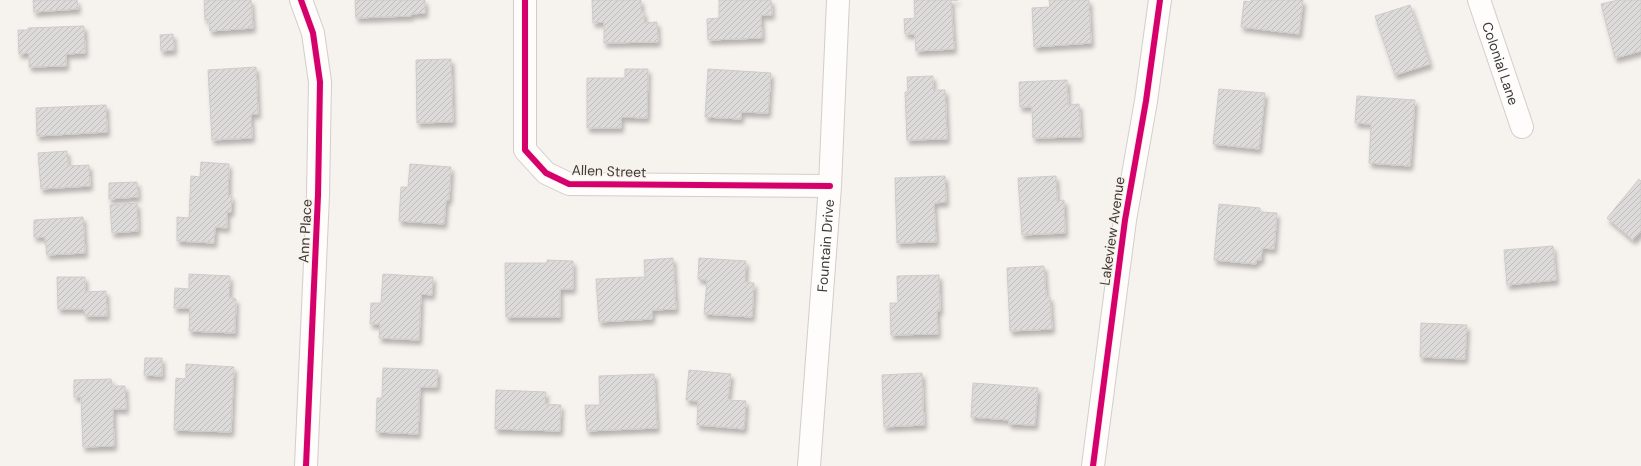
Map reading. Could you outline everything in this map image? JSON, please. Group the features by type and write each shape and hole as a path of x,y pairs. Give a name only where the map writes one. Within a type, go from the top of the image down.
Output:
{"street":[{"name":"Ann Place","path":"302,0 313,33 320,82 318,195 306,466"},
{"name":"Allen Street","path":"525,0 525,150 546,173 569,184 830,186"},
{"name":"Fountain Drive","path":"809,466 830,186 838,0"},
{"name":"Lakeview Avenue","path":"1093,466 1124,220 1146,101 1160,0"},
{"name":"Colonial Lane","path":"1479,0 1522,126"}],"building":[{"path":"33,0 77,0 78,9 34,12"},
{"path":"204,0 251,0 253,28 210,31 209,19 205,20"},
{"path":"355,0 425,0 425,13 411,14 411,16 356,18"},
{"path":"592,0 641,0 641,12 644,12 644,23 657,22 658,42 604,43 604,22 593,23"},
{"path":"719,0 771,0 772,15 761,15 762,38 708,40 707,19 719,18"},
{"path":"914,0 951,0 954,49 916,51 915,34 905,34 904,19 915,18"},
{"path":"1049,0 1089,0 1091,43 1034,47 1032,8 1050,7"},
{"path":"1251,0 1303,0 1299,34 1241,27 1244,1 1251,2"},
{"path":"1618,0 1641,0 1641,51 1615,58 1601,4"},
{"path":"1410,5 1430,64 1395,75 1375,16"},
{"path":"84,26 85,53 66,54 66,66 29,67 29,53 19,54 18,30 28,30 28,28"},
{"path":"173,34 174,50 161,51 160,35"},
{"path":"451,59 453,122 417,123 416,60"},
{"path":"256,67 258,114 251,114 252,138 212,140 208,70"},
{"path":"625,69 648,69 647,118 621,117 621,128 587,128 587,78 625,78"},
{"path":"708,69 771,73 768,113 741,112 741,119 705,117"},
{"path":"933,76 933,90 945,90 947,139 907,140 905,92 908,92 907,77"},
{"path":"1067,80 1068,105 1079,104 1081,137 1033,138 1032,107 1020,107 1019,82"},
{"path":"1219,89 1265,93 1259,149 1213,144"},
{"path":"1357,96 1415,100 1410,166 1369,163 1371,124 1355,123"},
{"path":"106,105 107,132 37,136 36,108"},
{"path":"67,151 68,166 89,165 90,186 41,189 38,153"},
{"path":"201,162 229,164 228,196 232,196 231,212 227,212 227,228 215,227 214,243 177,241 177,217 189,218 191,176 200,177"},
{"path":"410,164 451,167 449,200 446,200 444,224 399,221 401,187 408,187"},
{"path":"945,176 946,202 934,203 936,242 897,243 895,178"},
{"path":"1056,176 1057,201 1064,200 1065,233 1022,235 1018,178"},
{"path":"1639,179 1641,181 1641,232 1633,240 1607,218"},
{"path":"137,182 138,197 109,199 109,183"},
{"path":"137,203 138,231 112,233 110,205"},
{"path":"1219,204 1260,208 1260,212 1277,213 1274,249 1262,248 1261,260 1256,260 1256,264 1214,260"},
{"path":"83,217 85,253 47,255 45,237 34,237 34,220"},
{"path":"1553,246 1556,280 1507,285 1504,250"},
{"path":"673,258 676,309 652,310 652,319 599,322 596,279 645,277 644,260"},
{"path":"699,258 746,261 745,282 754,283 752,317 704,314 707,280 698,279"},
{"path":"547,260 573,261 573,289 560,289 560,317 506,317 505,263 547,263"},
{"path":"1044,266 1046,297 1050,297 1052,329 1010,331 1007,268"},
{"path":"189,274 230,276 229,298 236,299 235,333 189,331 190,308 174,308 175,288 189,289"},
{"path":"383,274 433,277 432,295 421,294 419,340 379,338 380,324 370,324 371,303 381,303"},
{"path":"939,275 940,311 937,311 938,334 891,335 890,303 898,303 897,276"},
{"path":"57,277 85,277 85,292 106,291 107,316 85,316 84,309 58,309"},
{"path":"1421,323 1467,325 1465,359 1420,357"},
{"path":"145,358 162,358 162,376 144,375"},
{"path":"186,364 234,367 231,432 174,430 176,378 186,379"},
{"path":"383,368 438,370 437,387 420,387 418,434 376,432 377,398 382,398"},
{"path":"689,370 731,374 728,400 746,401 744,429 697,425 698,401 686,400"},
{"path":"922,373 924,425 884,427 882,375"},
{"path":"654,374 657,428 587,431 585,405 600,405 599,376"},
{"path":"111,379 112,386 125,386 126,409 113,409 114,446 83,447 81,397 74,397 74,380"},
{"path":"973,383 1038,388 1035,425 1009,424 1009,420 971,417"},
{"path":"496,390 546,392 545,404 561,405 560,431 495,429"}],"cycle path":[{"path":"301,0 313,33 320,82 318,195 306,466"},
{"path":"525,0 525,150 546,173 569,184 830,186"},
{"path":"1093,466 1125,220 1146,101 1160,0"}]}
